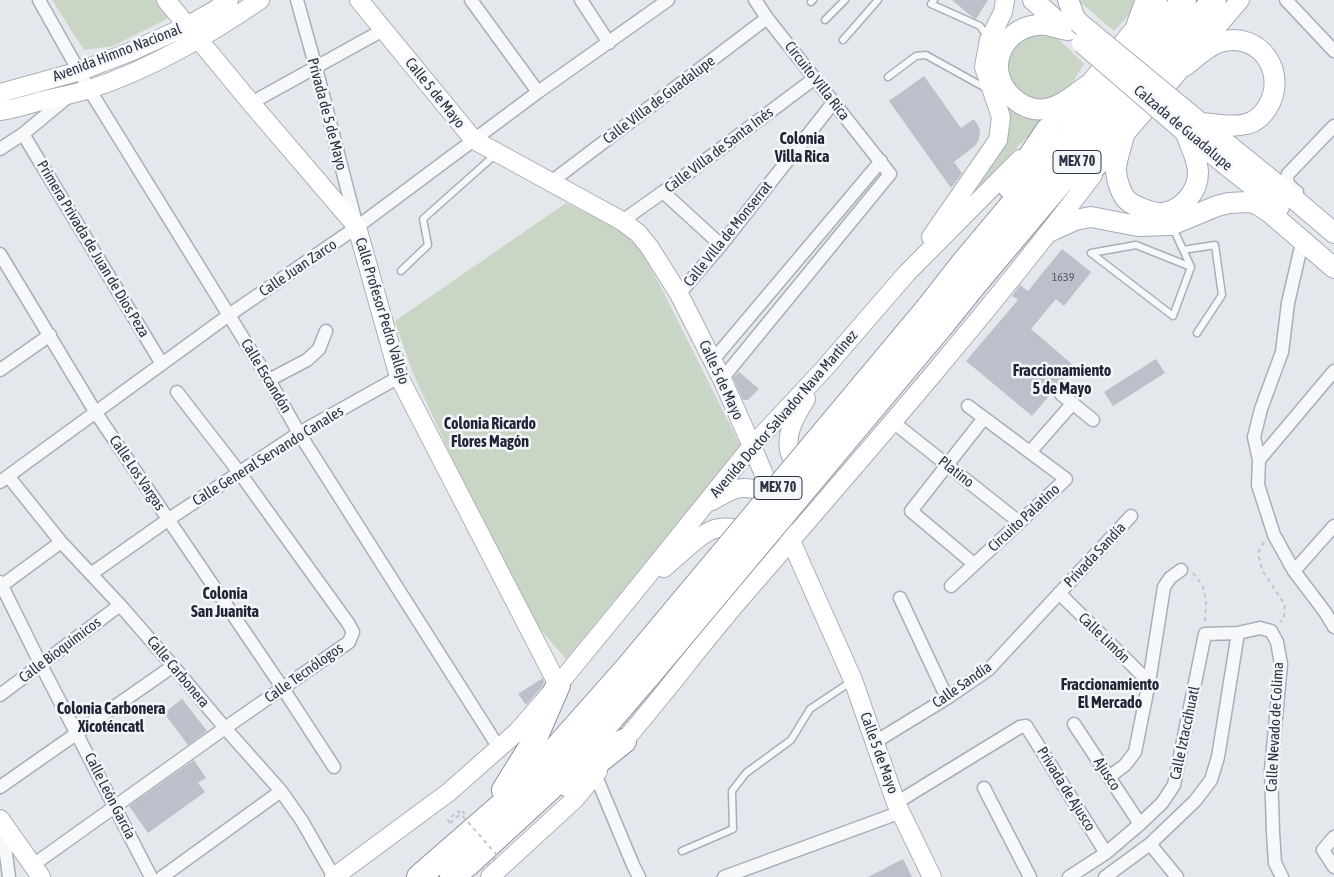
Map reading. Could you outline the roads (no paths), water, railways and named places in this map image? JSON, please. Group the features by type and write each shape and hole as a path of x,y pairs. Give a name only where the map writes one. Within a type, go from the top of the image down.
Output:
{"highway":[{"name":"MEX 70","path":"935,317 964,262 1184,0"},
{"name":"MEX 70","path":"472,873 557,782 639,671 935,317 975,284 1214,0"},
{"path":"964,262 999,203 1048,130"},
{"path":"975,284 1121,139"},
{"name":"MEX 70","path":"419,877 456,832 520,789 639,671"},
{"path":"456,832 505,789 535,739 558,685"},
{"path":"472,873 624,741"}],"main road":[{"name":"Calle Profesor Pedro Vallejo","path":"166,0 357,228 399,377 558,685"},
{"name":"Avenida Himno Nacional","path":"0,111 81,91 145,66 193,33 215,10 229,0"},
{"name":"Avenida Himno Nacional","path":"0,93 39,84 80,71 130,52 230,20 260,0"},
{"name":"Calle 5 de Mayo","path":"359,0 474,140 622,220 638,233 650,248 679,294 722,379 773,496 790,541 853,680 899,808 932,877"},
{"path":"906,274 998,140 1001,117 984,67 989,40 1003,12 1005,0"},
{"name":"Calzada de Guadalupe","path":"1033,0 1057,6 1073,26 1192,127 1269,199 1334,255"},
{"path":"1137,24 1146,0"},
{"name":"Avenida Doctor Salvador Nava Martínez","path":"334,877 449,792 517,732 558,685 752,446 824,369 906,274 1048,130 1158,0"},
{"path":"472,873 575,799 739,600 893,422 1051,231 1121,139 1240,0"},
{"path":"1073,26 1045,25 1026,27 1015,34 1002,49 998,65 999,79 1006,92 1020,104 1039,110 1056,106 1088,85"},
{"path":"1121,139 1116,170 1121,190 1128,200 1136,206 1163,213 1181,206 1190,198 1195,187 1198,174 1192,127 1248,124 1264,113 1272,98 1275,86 1273,69 1266,55 1252,44 1240,41 1218,42 1203,51 1185,66"},
{"name":"Calzada de Guadalupe","path":"1192,127 1280,186 1334,233"},
{"path":"1051,231 1075,220 1091,217 1138,226 1172,225 1217,206 1229,203 1255,203 1334,268"},
{"path":"824,369 792,424 789,449 793,459 804,473 818,481 829,482 848,472 860,460"},
{"path":"704,504 742,488 766,493 802,508 811,508 827,498"},
{"path":"631,596 707,532 718,528 737,528 745,532 756,552 752,568 739,600"},
{"path":"1,820 37,871"}],"street":[{"name":"Calle Escandón","path":"40,0 80,71 81,91 229,315 299,433 499,748"},
{"name":"Privada de 5 de Mayo","path":"297,0 357,228"},
{"path":"471,0 538,92"},
{"path":"581,0 609,43"},
{"name":"Calle Juan Zarco","path":"4,479 229,315 357,228 538,92 668,0"},
{"name":"Circuito Villa Rica","path":"722,379 890,174 767,18 755,0"},
{"path":"1286,0 1334,51"},
{"name":"Calle Villa de Guadalupe","path":"551,182 767,18"},
{"path":"251,103 383,30"},
{"name":"Calle Villa de Santa Inés","path":"622,220 663,192 815,78"},
{"path":"0,149 81,91"},
{"name":"Calle Villa de Monserrat","path":"679,294 721,245 833,103"},
{"path":"1334,126 1288,174 1286,179 1288,184 1334,225"},
{"name":"Primera Privada de Juan de Dios Peza","path":"23,134 162,364"},
{"path":"713,360 881,161"},
{"path":"663,192 721,245"},
{"path":"1300,251 1288,302 1282,352 1261,409 1254,437 1259,460 1258,485 1274,535 1294,571 1334,627"},
{"name":"Calle Los Vargas","path":"0,255 96,413 334,767"},
{"path":"797,260 810,271"},
{"path":"269,380 306,360 319,349 326,331"},
{"path":"0,370 50,335"},
{"path":"1259,460 1334,372"},
{"name":"Calle General Servando Canales","path":"91,574 169,519 299,433 399,377"},
{"name":"Calle Tecnólogos","path":"37,871 116,807 282,687 349,642 353,632 348,622 239,472 177,392"},
{"path":"1061,394 1093,420"},
{"path":"1030,452 1074,403"},
{"name":"Circuito Palatino","path":"951,586 1066,479 968,406"},
{"name":"Circuito Palatino","path":"974,564 911,511 984,418"},
{"name":"Platino","path":"893,422 1019,522"},
{"name":"Calle Carbonera","path":"4,479 120,605 281,791 302,822 334,877"},
{"name":"Privada Sandía","path":"1059,593 1132,516"},
{"path":"1294,571 1334,526"},
{"path":"1,585 61,542"},
{"path":"1108,776 1125,765 1135,752 1149,682 1164,586 1170,578 1181,570"},
{"name":"Calle León García","path":"1,585 151,877"},
{"name":"Calle Limón","path":"1059,593 1149,682"},
{"name":"Calle Sandía","path":"875,742 947,698 989,669 1059,593"},
{"path":"900,598 947,698"},
{"name":"Calle Bioquímicos","path":"0,695 120,605"},
{"name":"Calle Nevado de Colima","path":"1238,633 1260,628 1271,631 1277,642 1281,664 1271,770 1275,863 1282,877"},
{"name":"Calle Iztaccíhuatl","path":"1069,877 1106,853 1162,803 1174,785 1205,634 1238,633 1218,756 1211,780 1195,801 1150,844 1105,877"},
{"path":"0,787 173,666"},
{"name":"Ajusco","path":"1074,724 1140,824"},
{"name":"Privada de Ajusco","path":"899,808 1020,727 1026,726 1106,853"},
{"path":"595,774 639,877"},
{"path":"984,788 1030,877"},
{"path":"162,877 281,791"},
{"path":"724,877 899,808"},
{"path":"1,820 9,877"},
{"path":"1334,837 1323,850 1334,867"},
{"path":"1150,844 1177,877"}],"lane":[{"path":"825,20 845,0"},
{"path":"843,40 878,0"},
{"path":"934,0 931,4 980,26 989,40"},
{"path":"888,77 916,56 926,56 992,92"},
{"path":"401,271 428,245 423,219 497,153"},
{"path":"1172,225 1191,267 1173,316 1091,253 1136,245 1191,267"},
{"path":"1183,250 1215,245 1222,295 1197,333"},
{"path":"682,851 733,828 732,791 746,773 791,740 810,709 853,680"}],"district":[{"name":"Colonia Villa Rica","path":"802,148"},
{"name":"Fraccionamiento 5 de Mayo","path":"1062,380"},
{"name":"Colonia Ricardo Flores Magón","path":"490,433"},
{"name":"Colonia San Juanita","path":"225,603"},
{"name":"Fraccionamiento El Mercado","path":"1110,694"},
{"name":"Colonia Carbonera Xicoténcatl","path":"111,718"}]}
